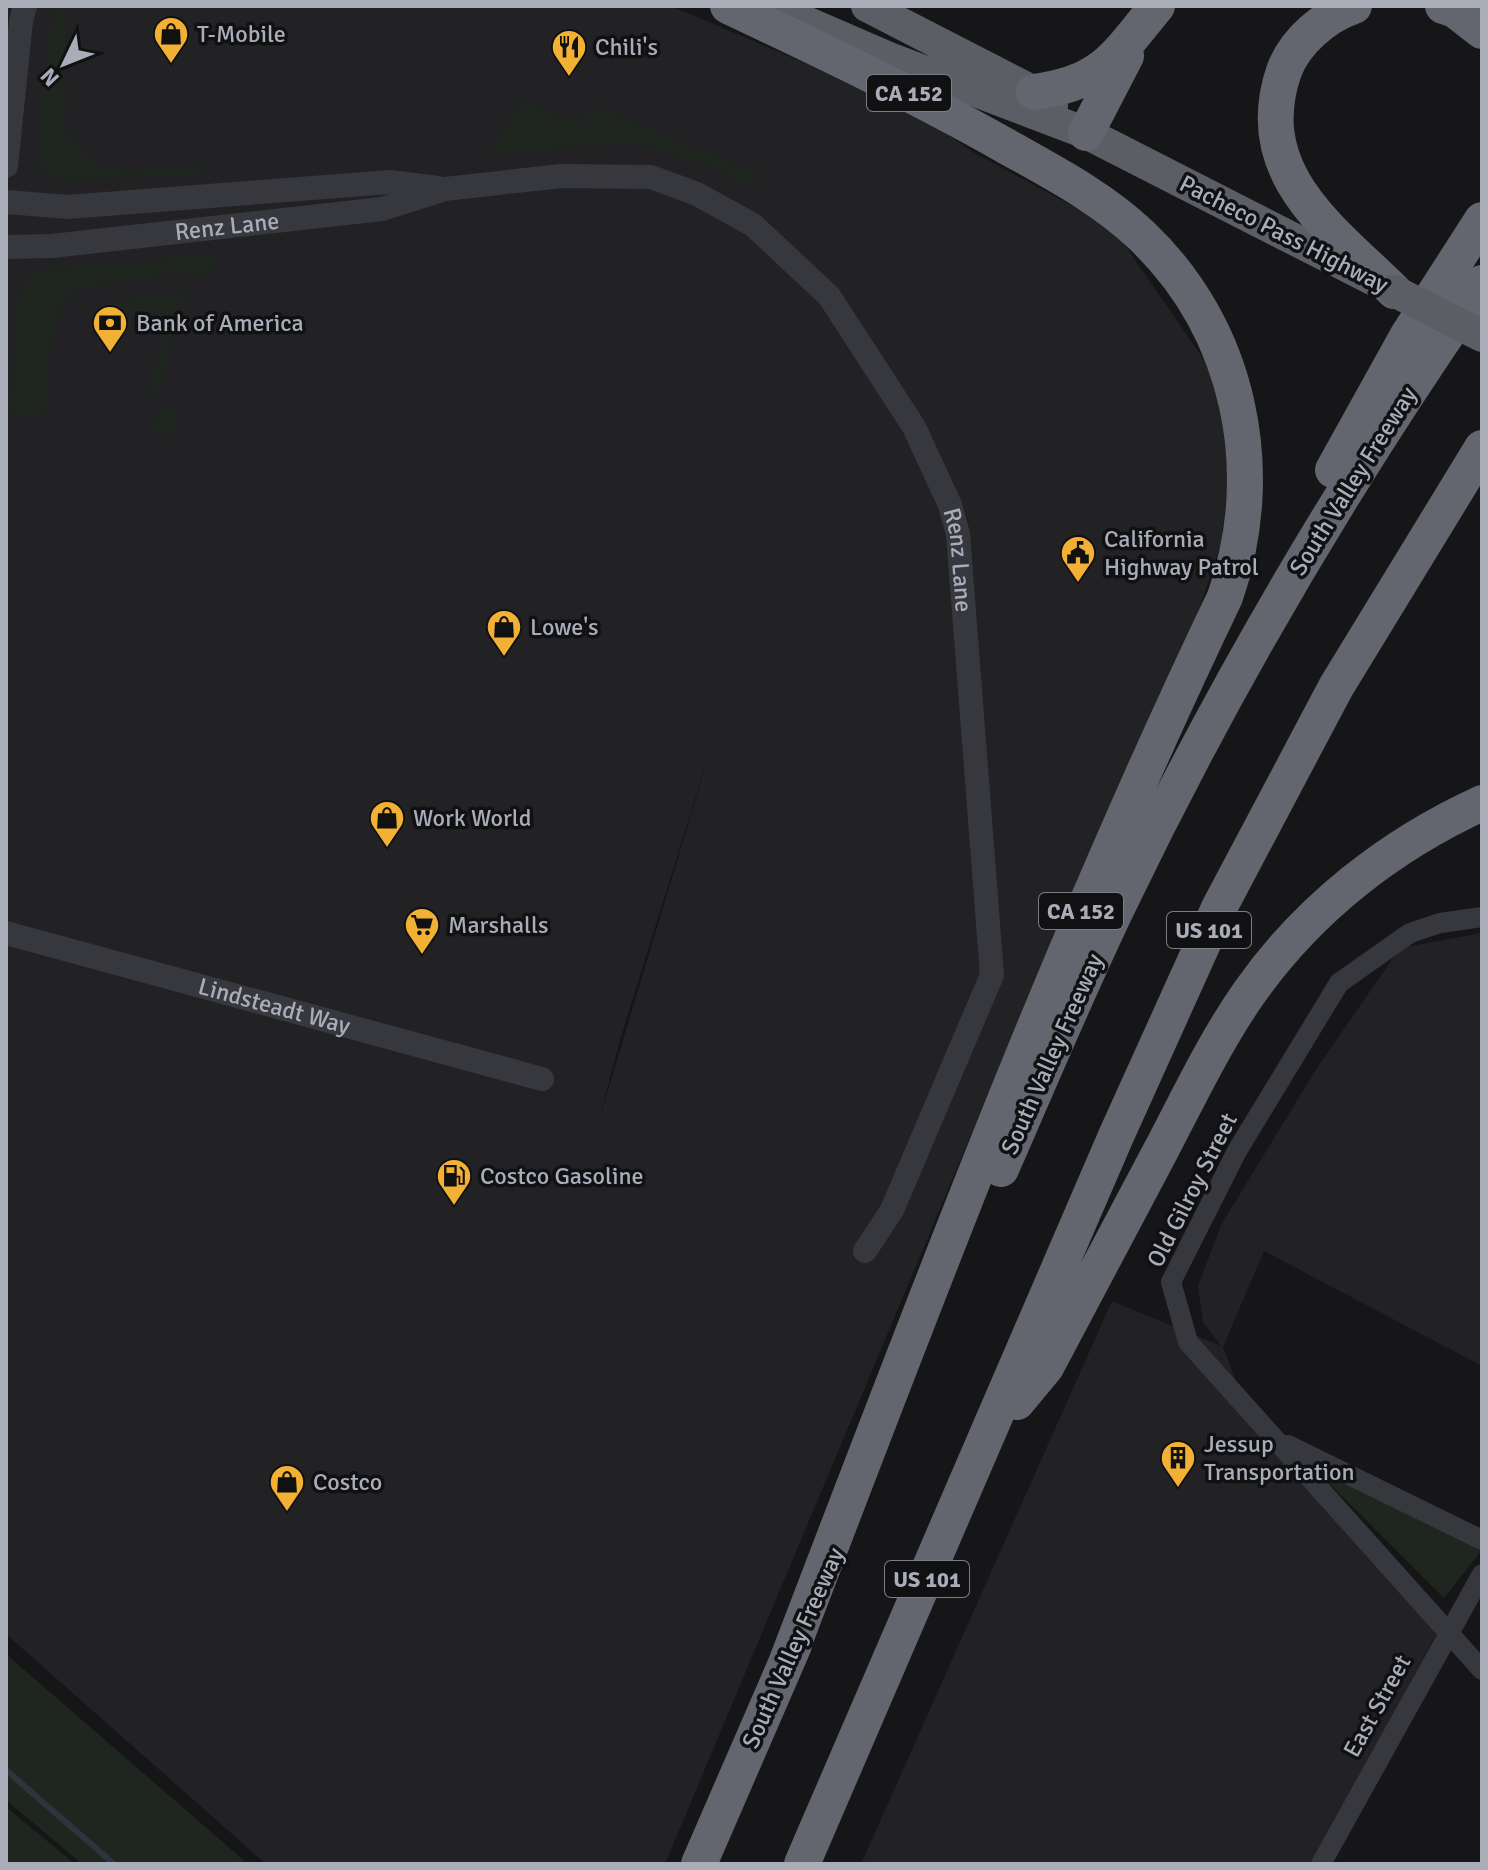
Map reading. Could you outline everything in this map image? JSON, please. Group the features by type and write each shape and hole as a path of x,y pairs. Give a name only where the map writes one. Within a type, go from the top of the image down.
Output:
{"highway":[{"name":"CA 152","path":"728,6 932,104 1084,190 1141,235 1192,296 1214,335 1234,386 1248,470 1237,564 1225,597 1072,933 998,1113 785,1666"},
{"name":"Pacheco Pass Highway","path":"769,6 889,58 1086,133 1482,336"},
{"name":"Pacheco Pass Highway","path":"867,6 1034,92 1086,133"},
{"path":"1354,6 1322,24 1303,41 1286,66 1273,119 1277,148 1287,174 1301,196 1394,291"},
{"path":"1443,6 1455,10 1482,31"},
{"path":"1086,133 1148,18"},
{"path":"1034,92 1063,88 1087,80 1105,67 1148,18"},
{"path":"1194,755 1357,424 1482,220"},
{"name":"South Valley Freeway","path":"699,1864 1084,980 1194,755 1317,536 1482,283"},
{"name":"US 101","path":"802,1864 989,1438 1116,1136 1219,908 1336,687 1482,448"},
{"path":"989,1438 1046,1367 1214,1051 1269,966 1314,917 1369,868 1437,825 1482,803"}],"street":[{"path":"6,166 25,6"},
{"name":"Renz Lane","path":"6,247 52,246 382,209 445,189 561,176 651,177 697,194 753,225 829,296 914,427 950,505 958,534 992,975 892,1210 865,1251"},
{"name":"Renz Lane","path":"6,202 68,207 390,182 445,189"},
{"path":"188,231 211,219 277,206 289,190"},
{"name":"Old Gilroy Street","path":"1477,916 1410,933 1339,983 1237,1151 1171,1282 1188,1342 1248,1412 1280,1441 1482,1670"},
{"name":"Lindsteadt Way","path":"6,933 542,1079"},
{"path":"1280,1441 1482,1540"},
{"name":"East Street","path":"1321,1864 1447,1632 1482,1574"}],"shaded area":[{"path":"6,6 671,6 904,105 973,152 1113,228 1209,367 1232,449 1221,545 1188,641 1096,837 665,1864 266,1864 6,1634","holes":["706,764 599,1120 620,1040"]},
{"path":"54,6 67,6 64,132 90,159 114,170 128,172 200,165 201,174 67,181 52,176 38,164 39,112"},
{"path":"524,99 559,121 564,113 579,124 593,106 757,173 752,185 746,186 713,166 628,142 493,155 493,147"},
{"path":"209,254 217,257 211,274 196,277 187,272 78,288 64,297 46,366 47,405 38,414 9,413 18,299 27,278 44,268 123,265"},
{"path":"184,292 159,395 148,390 167,325 102,308 108,302"},
{"path":"163,408 178,413 174,434 150,429"},
{"path":"1482,933 1482,1366 1264,1251 1223,1347 1248,1413 1440,1627 1313,1864 861,1864 1112,1301 1221,1346 1203,1322 1198,1286 1221,1225 1317,1068 1400,948"},
{"path":"1313,1467 1482,1550 1444,1598"},
{"path":"6,1654 248,1864 82,1864 6,1800"},
{"path":"6,1807 75,1864 6,1864"}],"waterway":[{"path":"6,1770 114,1864"}],"place":[{"name":"T-Mobile","path":"171,65"},
{"name":"Chili's","path":"569,78"},
{"name":"Bank of America","path":"110,354"},
{"name":"California Highway Patrol","path":"1078,584"},
{"name":"Lowe's","path":"504,658"},
{"name":"Work World","path":"387,849"},
{"name":"Marshalls","path":"422,956"},
{"name":"Costco Gasoline","path":"454,1207"},
{"name":"Jessup Transportation","path":"1178,1489"},
{"name":"Costco","path":"287,1513"}]}
